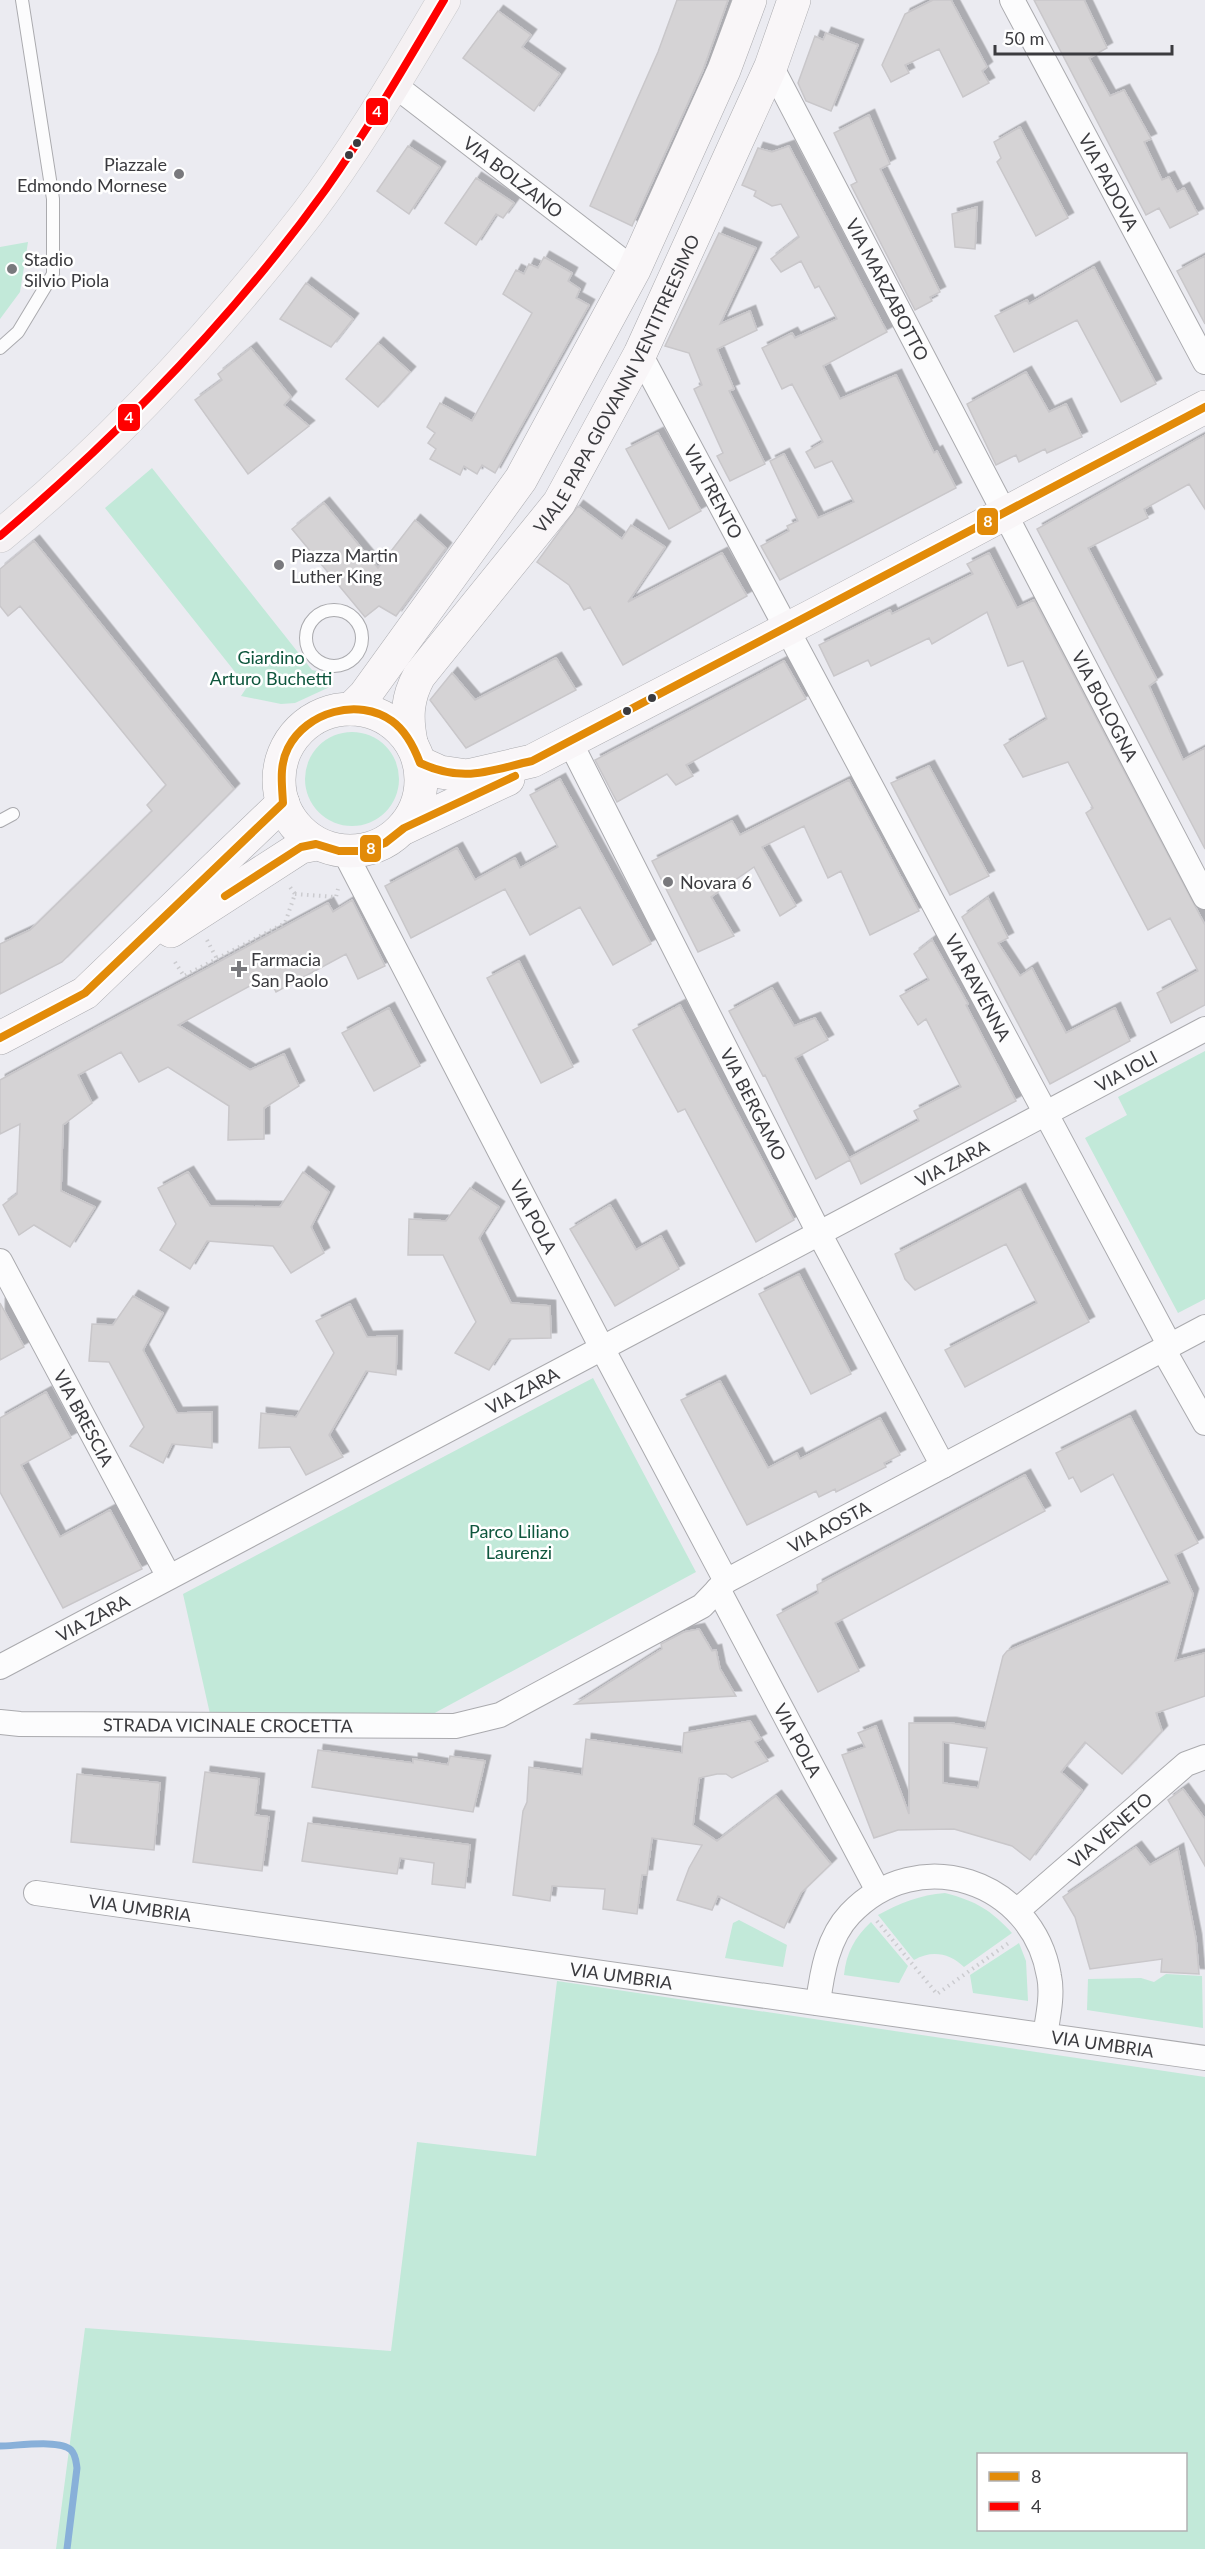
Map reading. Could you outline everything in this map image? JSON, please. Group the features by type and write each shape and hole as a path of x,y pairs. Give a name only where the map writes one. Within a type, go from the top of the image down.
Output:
{"main road":[{"path":"0,536 42,501 143,405 191,352 307,213 393,84 444,0"},
{"name":"VIALE PAPA GIOVANNI VENTITREESIMO","path":"351,709 365,695 521,479 634,270 724,70 750,0"},
{"name":"VIALE PAPA GIOVANNI VENTITREESIMO","path":"415,752 408,710 410,692 419,676 559,503 640,354 771,66 794,0"},
{"path":"334,858 298,829 283,803 278,786 280,762 290,740 314,719 328,712 351,709 374,713 395,724 415,752 440,772 467,776 532,760 786,630 1205,407"},
{"path":"404,828 416,809 422,786 415,752"},
{"path":"99,979 301,847 334,858 385,843 404,828 521,773 532,760"},
{"path":"0,1038 85,993 283,803"}],"street":[{"name":"VIA PADOVA","path":"1012,0 1205,362"},
{"name":"VIA MARZABOTTO","path":"771,66 1004,514"},
{"name":"VIA BOLZANO","path":"393,84 634,270"},
{"name":"VIA TRENTO","path":"640,354 786,630"},
{"name":"VIA BOLOGNA","path":"1004,514 1205,897"},
{"name":"VIA RAVENNA","path":"786,630 1045,1113 1205,1423"},
{"name":"VIA BERGAMO","path":"570,742 819,1233 943,1466"},
{"name":"VIA POLA","path":"334,858 602,1348 879,1891"},
{"name":"VIA IOLI","path":"1045,1113 1205,1029"},
{"name":"VIA ZARA","path":"0,1667 1045,1113"},
{"name":"VIA BRESCIA","path":"0,1261 169,1577"},
{"name":"VIA AOSTA","path":"455,1726 500,1715 702,1606 722,1585 1205,1327"},
{"name":"STRADA VICINALE CROCETTA","path":"0,1722 20,1725 455,1726"},
{"name":"VIA VENETO","path":"1018,1910 1185,1764 1205,1758"},
{"path":"818,2003 830,1947 849,1914 879,1891 914,1878 951,1876 987,1887 1018,1910 1040,1941 1050,1977 1045,2035"},
{"name":"VIA UMBRIA","path":"36,1893 1205,2058"}],"lane":[{"path":"0,348 18,332 53,274 54,199 22,0"},
{"path":"333,610 341,611 356,621 360,628 361,646 351,660 343,664 323,664 309,651 306,632 316,616 333,610"},
{"path":"0,821 13,814"}],"path":[{"path":"284,880 295,894 336,897 334,858"},
{"path":"175,962 184,976 285,923 295,894"},
{"path":"207,939 217,959"},
{"path":"874,1918 937,1994 1016,1938"}],"green space":[{"name":"Stadio Silvio Piola","path":"28,242 20,292 0,319 0,247"},
{"name":"Giardino Arturo Buchetti","path":"152,468 312,670 331,674 334,685 295,703 281,704 241,696 247,687 105,508"},
{"path":"352,732 370,736 385,746 395,761 399,779 395,797 385,812 370,822 352,826 334,822 319,812 309,797 305,779 309,761 319,746 334,736"},
{"path":"1205,1051 1205,1299 1178,1313 1085,1138 1127,1115 1118,1097"},
{"name":"Parco Liliano Laurenzi","path":"593,1378 696,1572 431,1715 210,1714 183,1594"},
{"path":"945,1893 966,1899 982,1907 1012,1933 964,1967 940,1954 927,1955 914,1960 878,1915 910,1900"},
{"path":"739,1920 787,1945 783,1967 725,1958 733,1923"},
{"path":"871,1922 908,1966 899,1983 844,1975 852,1946"},
{"path":"1019,1943 1026,1961 1028,2001 973,1993 970,1975"},
{"path":"1166,1974 1202,1976 1203,2028 1087,2010 1088,1979 1141,1978 1154,1982"},
{"path":"557,1981 1205,2077 1205,2549 56,2549 85,2328 391,2351 417,2142 536,2156"}],"building":[{"path":"677,0 728,0 703,70 632,226 590,206 658,52"},
{"path":"933,0 951,0 987,67 982,71 989,83 963,97 939,49 905,65 909,73 891,82 882,65 905,14"},
{"path":"1034,0 1084,0 1107,48 1089,58 1110,96 1124,90 1151,139 1144,142 1162,180 1169,177 1177,192 1184,188 1198,214 1170,228 1159,208 1146,215"},
{"path":"498,11 531,35 522,47 560,74 534,111 463,58"},
{"path":"826,33 858,45 831,111 806,101 798,83 815,36 823,40"},
{"path":"869,115 890,164 880,169 940,292 930,297 932,301 915,310 851,185 857,182 834,133"},
{"path":"1020,127 1068,218 1036,236 997,162 1001,158 994,142"},
{"path":"408,146 440,167 409,214 377,191"},
{"path":"789,146 887,332 823,366 840,399 896,375 934,453 937,451 956,488 780,580 761,546 789,531 787,526 798,521 770,461 784,454 818,518 854,502 832,461 815,468 806,452 823,442 792,384 782,389 762,348 792,333 795,338 837,319 819,286 815,288 801,261 781,272 771,259 799,237 781,204 772,206 754,196 756,191 742,185 758,148 772,152"},
{"path":"476,178 514,203 503,218 496,214 476,245 445,223"},
{"path":"977,207 975,249 955,247 952,214"},
{"path":"719,233 756,248 720,324 750,311 757,330 717,349 734,389 729,391 765,464 730,481 717,456 723,453 694,389 702,385 689,353 665,346"},
{"path":"1205,256 1205,324 1177,271"},
{"path":"544,257 572,273 568,281 580,289 576,298 589,305 495,473 482,465 477,474 464,466 460,475 430,459 436,449 428,443 435,433 427,427 440,403 472,421 532,313 503,294 516,270 524,274 529,264 538,268"},
{"path":"1094,267 1156,384 1121,402 1077,320 1014,352 995,316 1027,300 1029,304"},
{"path":"306,283 353,319 331,347 280,319"},
{"path":"378,343 410,372 378,407 346,379"},
{"path":"251,348 291,397 284,405 309,426 248,474 195,400 222,380 218,374"},
{"path":"1026,372 1049,412 1066,404 1082,437 1047,453 1045,449 1019,462 1016,455 996,465 967,404"},
{"path":"658,433 701,511 669,529 626,449"},
{"path":"1205,435 1205,509 1189,484 1144,509 1148,518 1088,548 1157,680 1149,686 1183,760 1205,748 1205,849 1037,529"},
{"path":"324,503 378,568 415,520 446,548 396,616 379,606 365,617 292,529"},
{"path":"578,506 622,539 631,525 665,547 628,602 722,553 747,596 623,665 590,607 584,610 569,585 537,562"},
{"path":"34,541 234,789 62,962 0,994 0,944 30,930 152,811 147,805 166,785 20,606 8,616 0,606 0,569"},
{"path":"989,553 1017,608 1034,600 1205,925 1205,1005 1171,1023 1157,993 1198,971 1170,918 1148,930 1086,813 1093,808 1068,762 1023,777 1004,745 1047,719 1023,661 1008,666 987,612 932,644 929,638 871,666 868,660 834,676 819,645 890,610 892,614 973,574 967,564"},
{"path":"556,658 576,690 466,748 430,700 452,673 475,700"},
{"path":"784,661 806,699 686,765 693,776 676,785 667,774 617,802 595,760"},
{"path":"929,766 989,876 950,895 891,783"},
{"path":"560,779 651,944 613,965 580,907 530,935 505,889 411,938 385,886 457,848 475,880 515,858 520,868 558,847 530,795"},
{"path":"849,780 919,911 870,935 841,871 828,878 804,826 762,847 796,906 780,916 754,867 711,897 734,936 698,952 652,861 732,821 740,835"},
{"path":"988,898 1008,938 998,943 1020,976 1032,968 1066,1033 1115,1008 1130,1041 1050,1084 962,917"},
{"path":"352,900 385,966 358,979 346,954 276,992 268,976 178,1025 250,1070 284,1054 299,1086 264,1108 264,1139 228,1140 229,1106 168,1067 139,1082 121,1052 78,1075 92,1103 63,1125 61,1191 95,1207 70,1247 34,1225 19,1235 3,1205 17,1194 20,1124 0,1134 0,1080 328,903 333,912"},
{"path":"932,940 968,1004 966,1005 1016,1101 861,1184 849,1158 919,1121 914,1111 961,1087 926,1019 918,1025 900,996 929,980 914,954"},
{"path":"519,961 573,1067 541,1083 487,978"},
{"path":"772,988 794,1026 815,1018 828,1040 795,1058 850,1160 816,1179 765,1075 763,1076 729,1011"},
{"path":"680,1005 794,1220 756,1242 685,1109 678,1112 633,1030"},
{"path":"389,1008 420,1066 374,1091 342,1033"},
{"path":"188,1172 210,1206 280,1207 303,1172 329,1192 311,1227 324,1253 291,1273 273,1246 207,1241 190,1269 160,1250 176,1224 158,1188"},
{"path":"470,1188 499,1207 479,1238 511,1303 550,1306 551,1338 509,1339 489,1370 455,1353 476,1322 443,1255 408,1255 409,1219 446,1221"},
{"path":"1020,1189 1089,1322 965,1387 945,1350 1037,1303 1006,1244 915,1290 905,1279 895,1254"},
{"path":"610,1205 636,1250 661,1236 679,1269 615,1306 570,1229"},
{"path":"799,1274 851,1374 811,1394 759,1294"},
{"path":"133,1296 163,1313 143,1350 177,1413 212,1412 212,1448 172,1444 163,1463 130,1446 144,1427 109,1362 89,1361 92,1324 113,1325"},
{"path":"0,1303 24,1347 0,1360"},
{"path":"350,1304 367,1337 397,1336 396,1375 366,1371 329,1435 343,1457 306,1475 290,1447 259,1448 261,1413 296,1417 334,1353 316,1321"},
{"path":"720,1381 768,1468 797,1453 800,1459 880,1418 900,1455 884,1463 886,1467 836,1492 835,1489 819,1497 816,1491 747,1525 681,1400"},
{"path":"46,1392 71,1438 21,1465 60,1537 110,1510 142,1569 63,1608 0,1492 0,1418"},
{"path":"1130,1416 1198,1543 1175,1555 1193,1594 1175,1661 1205,1653 1205,1696 1156,1713 1162,1731 1122,1774 1085,1742 1061,1772 1082,1790 1030,1860 1012,1846 954,1829 898,1830 874,1838 842,1755 865,1747 858,1733 876,1726 909,1814 909,1723 951,1723 985,1729 1003,1656 1007,1651 1170,1583 1113,1474 1081,1492 1073,1477 1069,1479 1056,1453","holes":["943,1742 987,1748 978,1788 943,1783"]},
{"path":"1025,1475 1045,1511 835,1623 859,1671 818,1692 777,1615 818,1593 817,1585"},
{"path":"699,1629 712,1651 716,1650 720,1669 736,1696 575,1704 662,1649 661,1644 684,1632"},
{"path":"750,1721 761,1739 755,1742 768,1761 732,1778 726,1774 717,1774 699,1778 693,1825 717,1841 776,1796 831,1864 801,1893 784,1928 718,1896 712,1910 677,1900 689,1868 702,1845 652,1838 647,1875 642,1875 637,1914 603,1909 605,1889 552,1886 550,1901 513,1895 523,1811 527,1802 529,1767 582,1775 586,1739 682,1753 684,1733"},
{"path":"318,1750 413,1763 413,1759 448,1765 450,1756 485,1761 473,1812 312,1787"},
{"path":"205,1772 259,1779 255,1815 269,1817 262,1871 193,1862"},
{"path":"77,1774 160,1783 154,1850 71,1842"},
{"path":"1183,1789 1205,1819 1205,1866 1168,1800"},
{"path":"308,1823 470,1845 465,1888 432,1884 434,1863 400,1858 397,1874 302,1861"},
{"path":"1136,1847 1150,1865 1178,1849 1196,1939 1199,1974 1161,1972 1162,1959 1090,1969 1075,1917 1063,1897"}],"waterway":[{"path":"0,2446 48,2444 65,2447 73,2452 77,2468 67,2549"}],"transit line":[{"name":"4","path":"0,536 132,415 174,372 253,283 342,166 444,0"},
{"name":"8","path":"0,1038 85,993 283,803 282,768 288,748 307,725 320,717 349,710 364,710 379,714 392,721 405,734 420,763 450,773 476,773 532,761 1205,407"},
{"name":"8","path":"225,896 301,847 316,844 339,851 363,851 385,843 404,828 515,776"}],"place":[{"name":"Piazzale Edmondo Mornese","path":"179,174"},
{"name":"Stadio Silvio Piola","path":"12,269"},
{"name":"Piazza Martin Luther King","path":"279,565"},
{"name":"Novara 6","path":"668,882"},
{"name":"Farmacia San Paolo","path":"239,969"}]}
